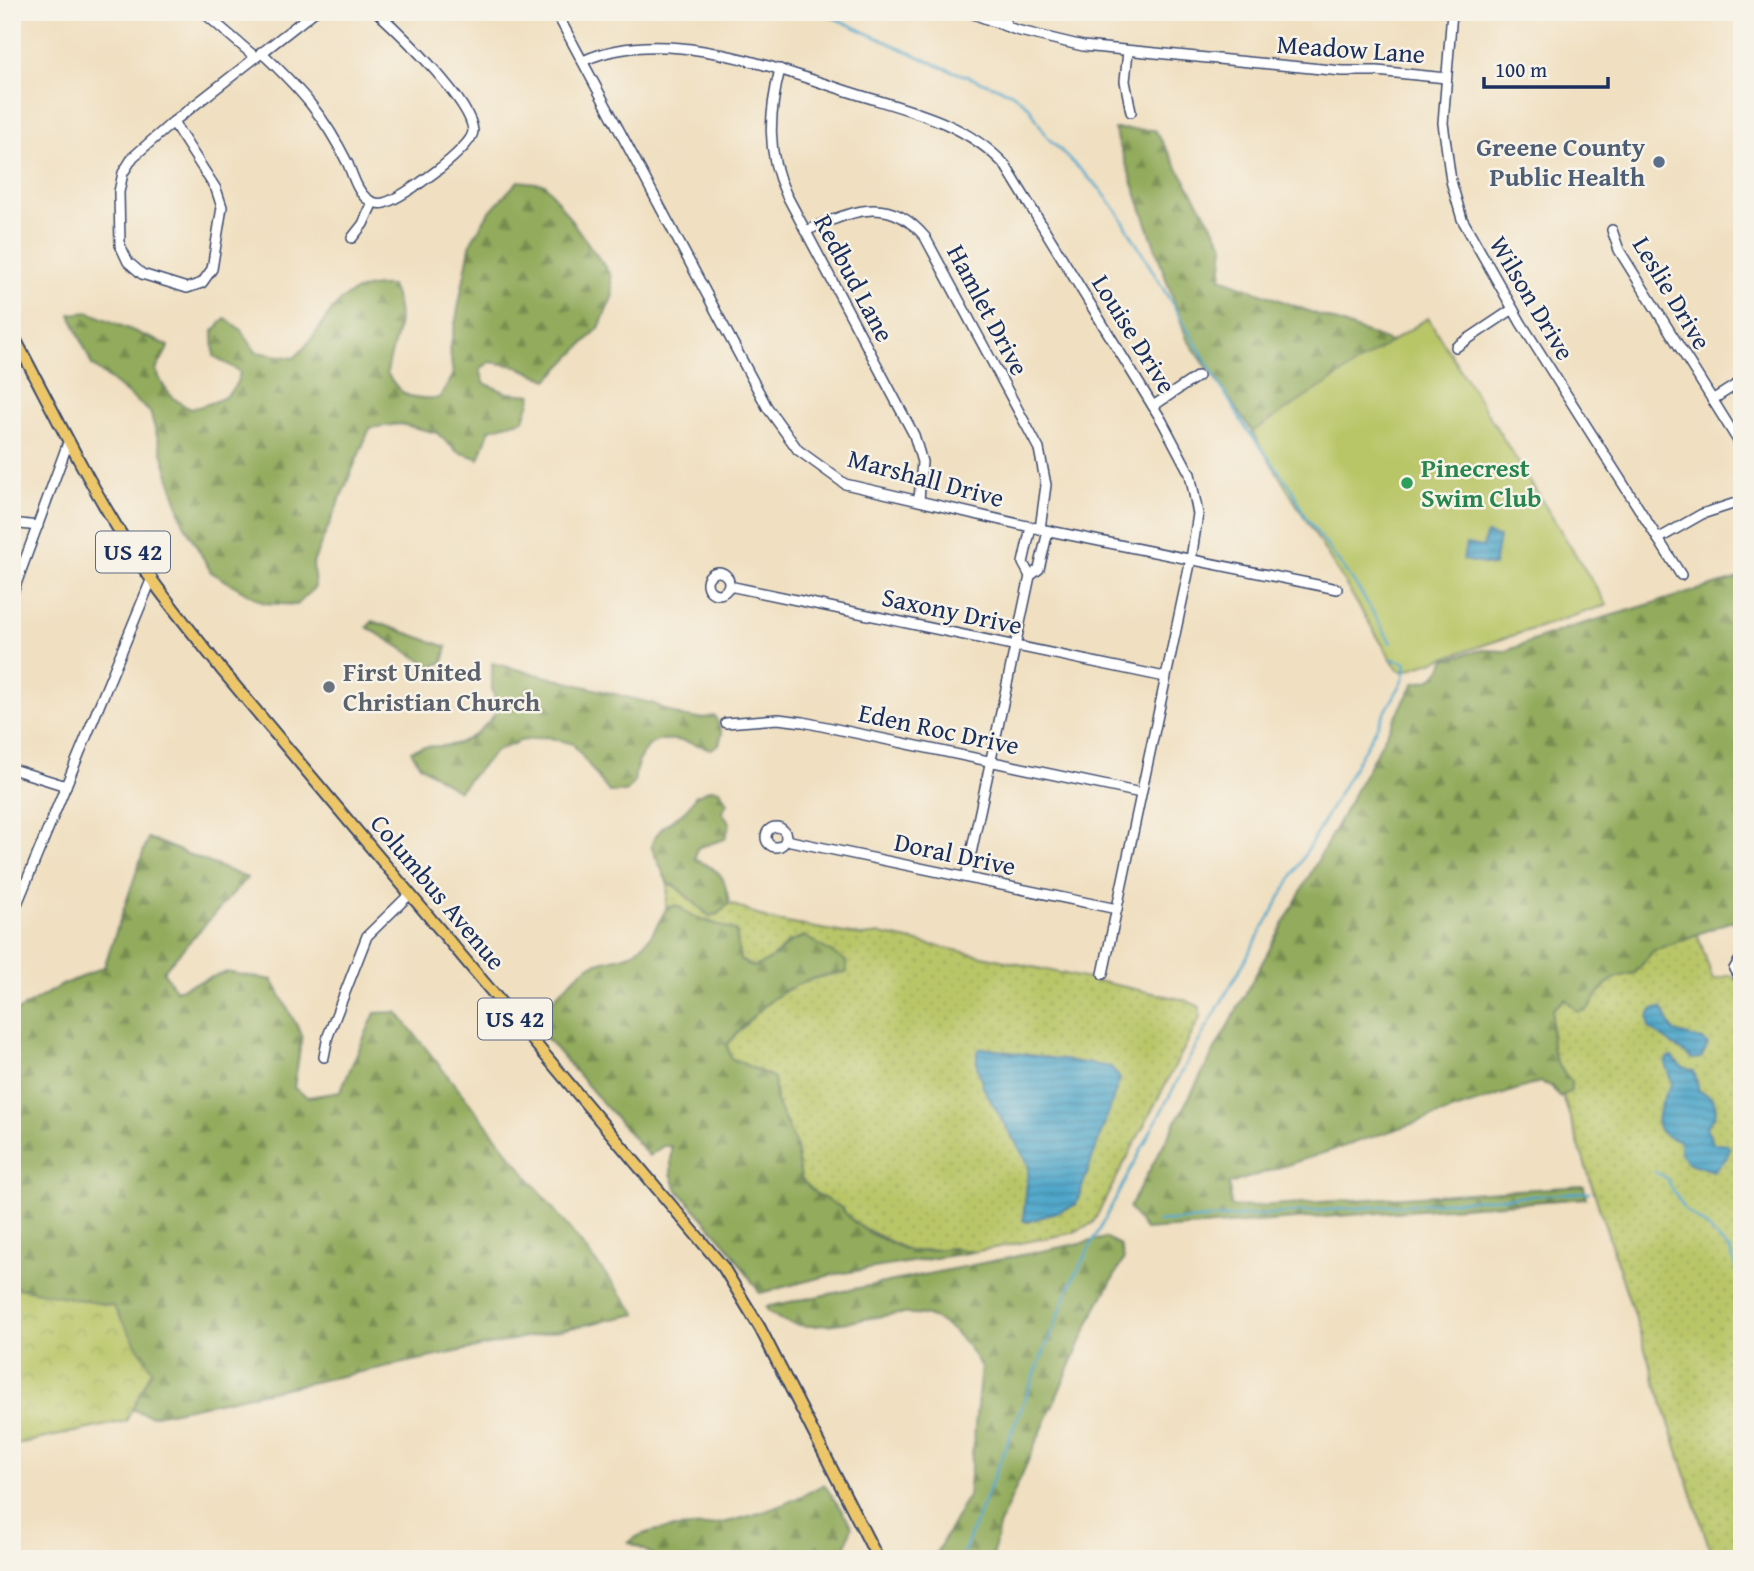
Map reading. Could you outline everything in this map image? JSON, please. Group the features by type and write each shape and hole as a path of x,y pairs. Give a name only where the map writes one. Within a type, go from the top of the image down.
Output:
{"main road":[{"name":"US 42","path":"12,333 129,547 152,578"},
{"name":"Columbus Avenue","path":"152,578 288,749 653,1181 739,1292 878,1559"}],"street":[{"path":"203,12 258,54 316,107 333,134 360,192 373,202 385,203 424,180 470,140 473,130 463,106 452,91 377,12"},
{"path":"173,122 216,189 222,207 212,269 202,283 187,288 134,269 120,245 119,192 123,173 133,158 173,122 258,54 295,30 313,12"},
{"name":"Marshall Drive","path":"556,12 777,424 807,458 845,484 1040,529 1337,589"},
{"name":"Meadow Lane","path":"968,12 1005,26 1056,40 1128,51 1446,78"},
{"path":"1005,26 1007,12"},
{"name":"Wilson Drive","path":"1452,12 1443,123 1454,194 1472,240 1681,575"},
{"name":"Louise Drive","path":"583,61 627,50 676,49 722,54 780,69 932,118 958,128 983,143 1005,165 1017,183 1153,406 1190,474 1198,514 1191,559 1103,974"},
{"path":"1128,51 1125,81 1131,111"},
{"name":"Redbud Lane","path":"780,69 771,113 772,152 781,185 914,435 922,462 919,500"},
{"path":"352,238 363,224 373,202"},
{"name":"Hamlet Drive","path":"805,230 854,212 874,209 901,216 925,237 1039,449 1046,485 1040,529 1039,569 1030,576 966,877"},
{"name":"Leslie Drive","path":"1612,230 1619,250 1742,447"},
{"path":"1456,347 1513,309"},
{"path":"1153,406 1198,376"},
{"path":"1712,400 1742,381"},
{"path":"12,595 69,440"},
{"path":"1658,539 1702,514 1742,501"},
{"path":"12,523 38,526"},
{"name":"Hamlet Drive","path":"1030,576 1023,564 1040,529"},
{"path":"12,916 16,897 66,786 152,578"},
{"name":"Saxony Drive","path":"729,586 1165,677"},
{"name":"Eden Roc Drive","path":"726,723 786,719 1141,793"},
{"path":"12,769 66,786"},
{"name":"Doral Drive","path":"786,839 1117,909"},
{"path":"324,1057 328,1035 367,936 410,894"},
{"path":"1742,956 1734,969 1742,982"}],"green space":[{"path":"1114,129 1155,130 1224,245 1221,278 1441,361 1391,628 1187,339"},
{"path":"518,181 545,184 610,274 613,295 599,328 548,380 516,366 490,362 480,369 484,383 507,393 532,395 524,420 490,429 479,459 456,451 437,433 400,424 370,428 313,563 315,587 297,605 264,603 211,572 183,522 150,412 92,365 70,314 89,312 169,346 156,370 169,394 191,409 223,398 234,388 237,381 240,372 214,356 213,331 226,318 241,330 256,352 294,358 343,299 355,291 391,286 399,320 387,373 397,388 408,395 439,398 453,376 450,350 471,242 489,212"},
{"name":"Pinecrest Swim Club","path":"1428,318 1607,605 1404,671 1398,670 1252,432"},
{"path":"1742,577 1742,917 1653,951 1635,973 1618,977 1607,984 1588,1009 1578,1012 1565,999 1553,1009 1551,1030 1554,1056 1571,1081 1571,1091 1560,1097 1551,1086 1540,1082 1229,1184 1231,1206 1237,1207 1584,1186 1586,1198 1145,1230 1129,1208 1414,683 1434,677 1446,659 1482,650 1506,651 1562,630"},
{"path":"373,621 447,647 443,662 432,667 367,627"},
{"path":"492,663 654,704 683,716 715,716 722,733 719,744 711,749 669,740 649,745 642,753 634,783 626,792 609,792 573,744 547,737 520,741 496,751 458,791 420,765 411,751 423,747 452,745 468,739 487,723 498,710 492,689"},
{"path":"711,789 720,790 727,803 722,812 730,823 725,839 697,848 695,859 720,875 729,903 719,914 709,916 675,886 668,884 651,846 660,830 685,810 695,796"},
{"path":"148,838 247,878 163,971 176,990 226,972 272,980 302,1035 294,1088 308,1097 340,1092 375,1013 397,1012 637,1314 151,1416 86,1394 12,1294 12,1014 58,987 104,967"},
{"path":"668,884 675,886 709,915 719,914 729,903 770,920 862,936 881,934 1185,1000 1200,1007 1200,1018 1093,1223 1072,1233 973,1252 953,1248 911,1252 854,1223 840,1207 816,1194 801,1179 795,1143 776,1102 774,1078 731,1059 726,1045 752,1017 778,995 808,980 846,972 789,941 770,962 753,967 740,960 736,931 692,916 676,906 666,909","holes":["982,1048 1110,1067 1104,1127 1096,1141 1076,1205 1028,1222 1023,1220 1029,1165 1022,1148 1001,1120"]},
{"path":"676,905 692,916 736,931 740,960 753,967 768,961 790,943 804,936 846,961 847,972 808,980 778,995 765,1005 727,1045 731,1058 774,1078 776,1102 795,1143 801,1179 816,1194 840,1207 869,1233 911,1252 953,1248 973,1252 831,1275 760,1293 727,1245 676,1188 671,1173 671,1146 663,1146 649,1156 533,1023 558,994 586,968 628,955 641,947 666,909"},
{"path":"1697,932 1713,980 1731,975 1742,985 1742,1559 1713,1559 1528,988"},
{"path":"1106,1238 1120,1245 1124,1259 1095,1310 999,1526 993,1556 933,1559 968,1496 981,1367 977,1359 952,1330 927,1316 887,1315 819,1326 798,1325 780,1319 765,1307"},
{"path":"12,1287 113,1306 152,1370 126,1421 12,1445"},
{"path":"824,1484 852,1526 844,1552 831,1559 661,1559 629,1542 647,1532 712,1525 756,1514 784,1504"}],"water":[{"path":"1486,534 1499,537 1494,566 1463,560 1466,544 1483,547"},
{"path":"1662,1008 1674,1032 1703,1040 1708,1045 1701,1058 1693,1059 1649,1028 1648,1017 1653,1009"},
{"path":"982,1048 1111,1067 1120,1079 1076,1205 1028,1222 1023,1220 1029,1165 984,1089 977,1066 977,1052"},
{"path":"1672,1057 1682,1067 1694,1071 1699,1091 1711,1097 1715,1103 1715,1116 1706,1127 1713,1143 1727,1144 1730,1149 1726,1159 1713,1171 1686,1162 1680,1153 1680,1141 1661,1132 1658,1125 1660,1108 1672,1083 1665,1064 1667,1058"}],"waterway":[{"path":"821,12 944,68 1012,93 1029,107 1048,138 1101,190 1119,214 1245,427 1291,487 1305,516 1360,591 1391,643"},
{"path":"961,1559 1072,1281 1189,1059 1404,679 1406,663 1393,659"},
{"path":"1655,1172 1665,1177 1686,1211 1705,1225 1730,1251 1742,1285"},
{"path":"1157,1222 1589,1192"}],"place":[{"name":"Greene County Public Health","path":"1659,162"},
{"name":"Pinecrest Swim Club","path":"1407,483"},
{"name":"First United Christian Church","path":"329,687"}]}
